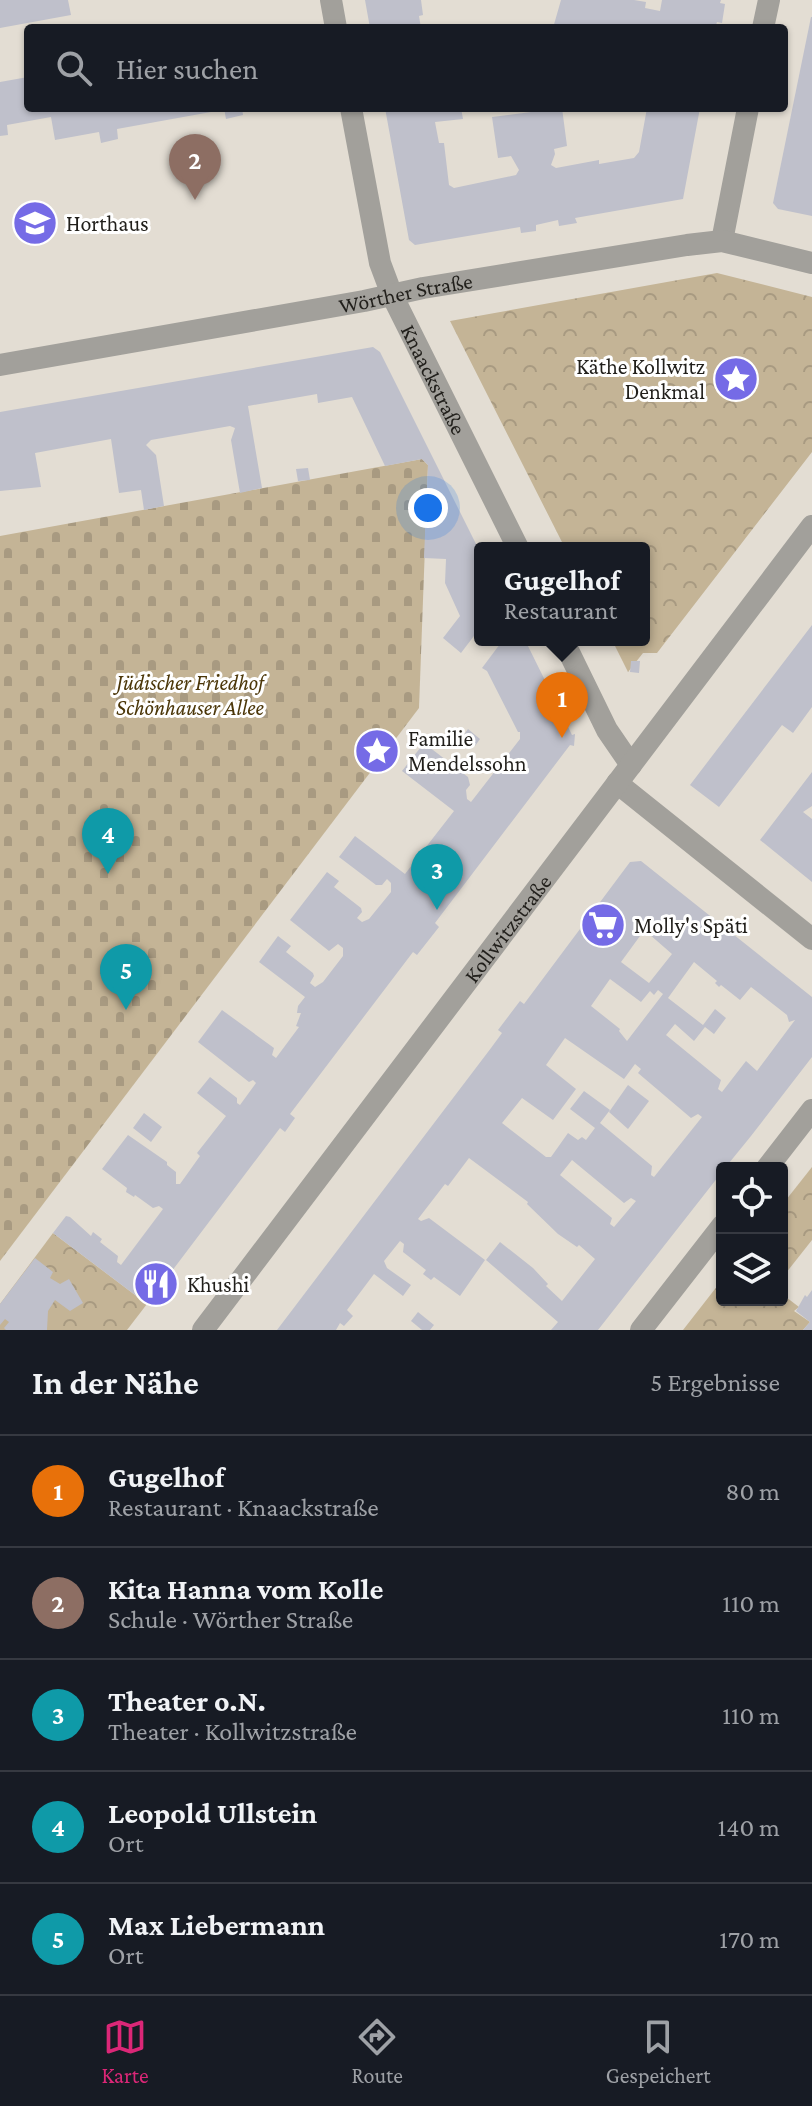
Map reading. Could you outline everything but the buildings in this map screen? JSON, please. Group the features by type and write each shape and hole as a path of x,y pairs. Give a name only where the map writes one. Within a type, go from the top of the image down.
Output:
{"street":[{"path":"331,0 335,24"},
{"path":"764,24 769,0"},
{"name":"Knaackstraße","path":"352,112 380,263 392,295 515,542"},
{"path":"722,241 747,112"},
{"name":"Wörther Straße","path":"0,365 520,272 722,241 812,263"},
{"name":"Kollwitzstraße","path":"203,1330 812,526"},
{"path":"566,646 607,730 631,765"},
{"path":"617,783 812,939"},
{"path":"772,1162 812,1110"},
{"path":"641,1330 716,1234"}],"green space":[{"path":"717,273 812,297 812,452 657,653 643,653 628,672 615,646 650,646 650,542 562,542 450,321"},
{"name":"Jüdischer Friedhof Schönhauser Allee","path":"422,459 428,465 419,708 0,1261 0,536"},
{"path":"812,1167 812,1240 788,1270 788,1234 788,1197"},
{"path":"53,1233 147,1304 127,1330 0,1330 0,1304"},
{"path":"716,1288 716,1306 788,1306 788,1299 799,1307 794,1311 810,1322 803,1330 683,1330"}],"place":[{"name":"Kita Hanna vom Kolle","path":"195,200"},
{"name":"Horthaus","path":"35,223"},
{"name":"Käthe Kollwitz Denkmal","path":"736,379"},
{"name":"Gugelhof","path":"562,738"},
{"name":"Familie Mendelssohn","path":"377,751"},
{"name":"Leopold Ullstein","path":"108,874"},
{"name":"Theater o.N.","path":"437,910"},
{"name":"Molly's Späti","path":"603,925"},
{"name":"Max Liebermann","path":"126,1010"},
{"name":"Khushi","path":"156,1284"}]}
